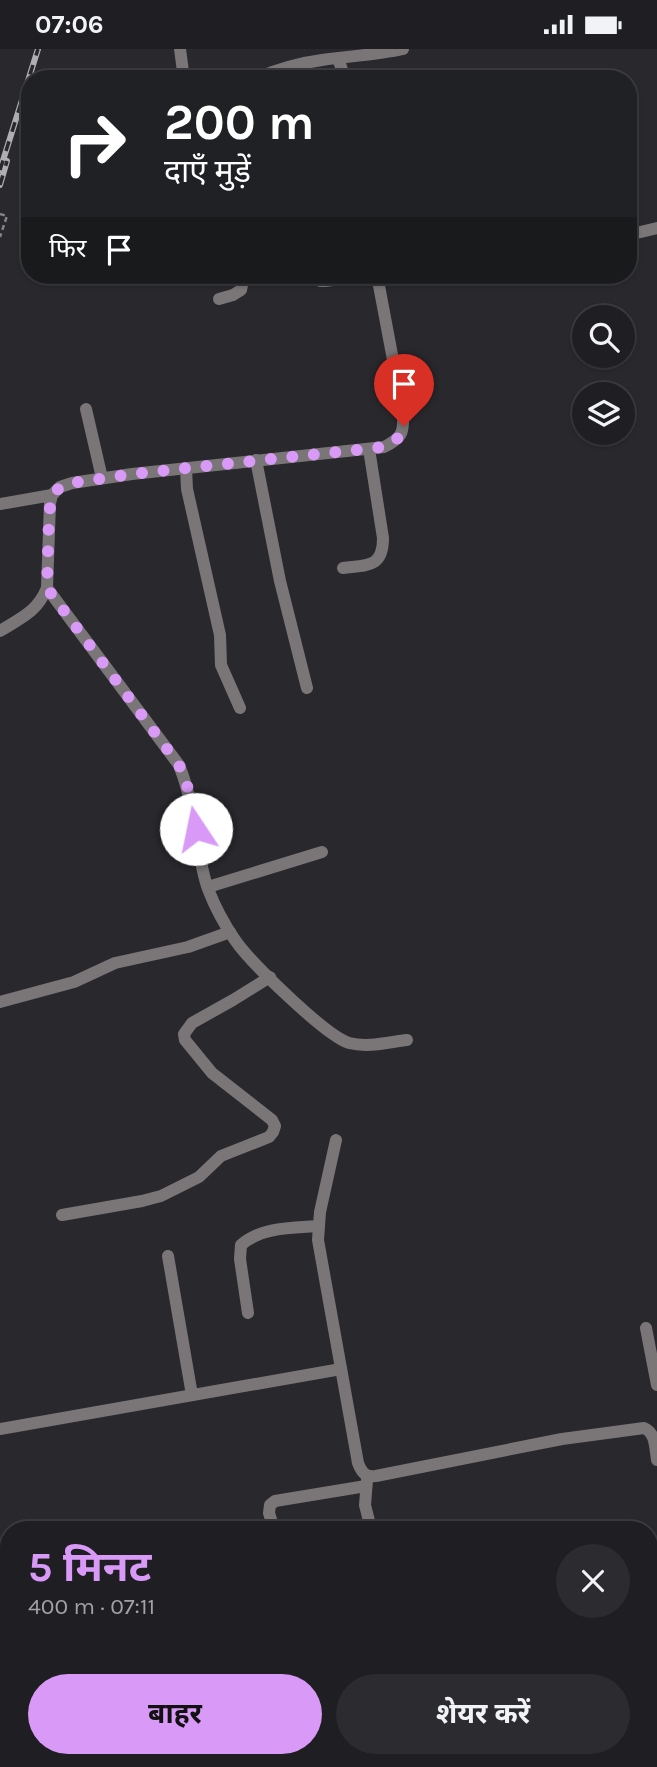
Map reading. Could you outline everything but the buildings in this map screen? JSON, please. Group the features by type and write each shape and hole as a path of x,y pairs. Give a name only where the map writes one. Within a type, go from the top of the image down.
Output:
{"street":[{"path":"180,49 183,70"},
{"path":"277,70 332,55 382,53 403,49"},
{"path":"637,233 657,228"},
{"path":"219,299 241,290 242,284"},
{"path":"0,504 52,495 60,487 102,478 369,449 384,447 395,441 404,426 401,400 377,284"},
{"path":"86,409 102,478"},
{"path":"343,568 369,565 383,552 369,449"},
{"path":"256,460 277,569 307,688"},
{"path":"186,468 187,489 220,635 221,666 240,708"},
{"path":"0,631 32,611 42,601 47,588 52,495"},
{"path":"47,588 179,765 187,785 202,869 224,924 237,943 315,1020 340,1039 369,1045 408,1040"},
{"path":"208,887 322,852"},
{"path":"0,1002 74,982 115,963 188,947 230,932"},
{"path":"62,1215 161,1196 199,1177 221,1156 269,1137 275,1126 272,1120 212,1073 185,1040 184,1034 192,1023 270,977"},
{"path":"336,1140 318,1226 318,1240 358,1463 367,1481 365,1505 369,1521"},
{"path":"248,1313 240,1259 241,1245 246,1240 268,1232 318,1226"},
{"path":"168,1256 192,1395"},
{"path":"646,1328 657,1385"},
{"path":"0,1429 341,1369"},
{"path":"272,1521 270,1505 275,1501 367,1481 376,1476 562,1439 645,1428 653,1430 657,1459"}],"path":[{"path":"0,214 7,216 0,237"}],"railway":[{"path":"31,70 38,49"},
{"path":"0,170 21,103"},
{"path":"0,185 7,161"}],"route":[{"path":"196,829 187,785 179,765 47,588 52,495 60,487 72,483 132,474 384,447 401,435 404,426"}]}
